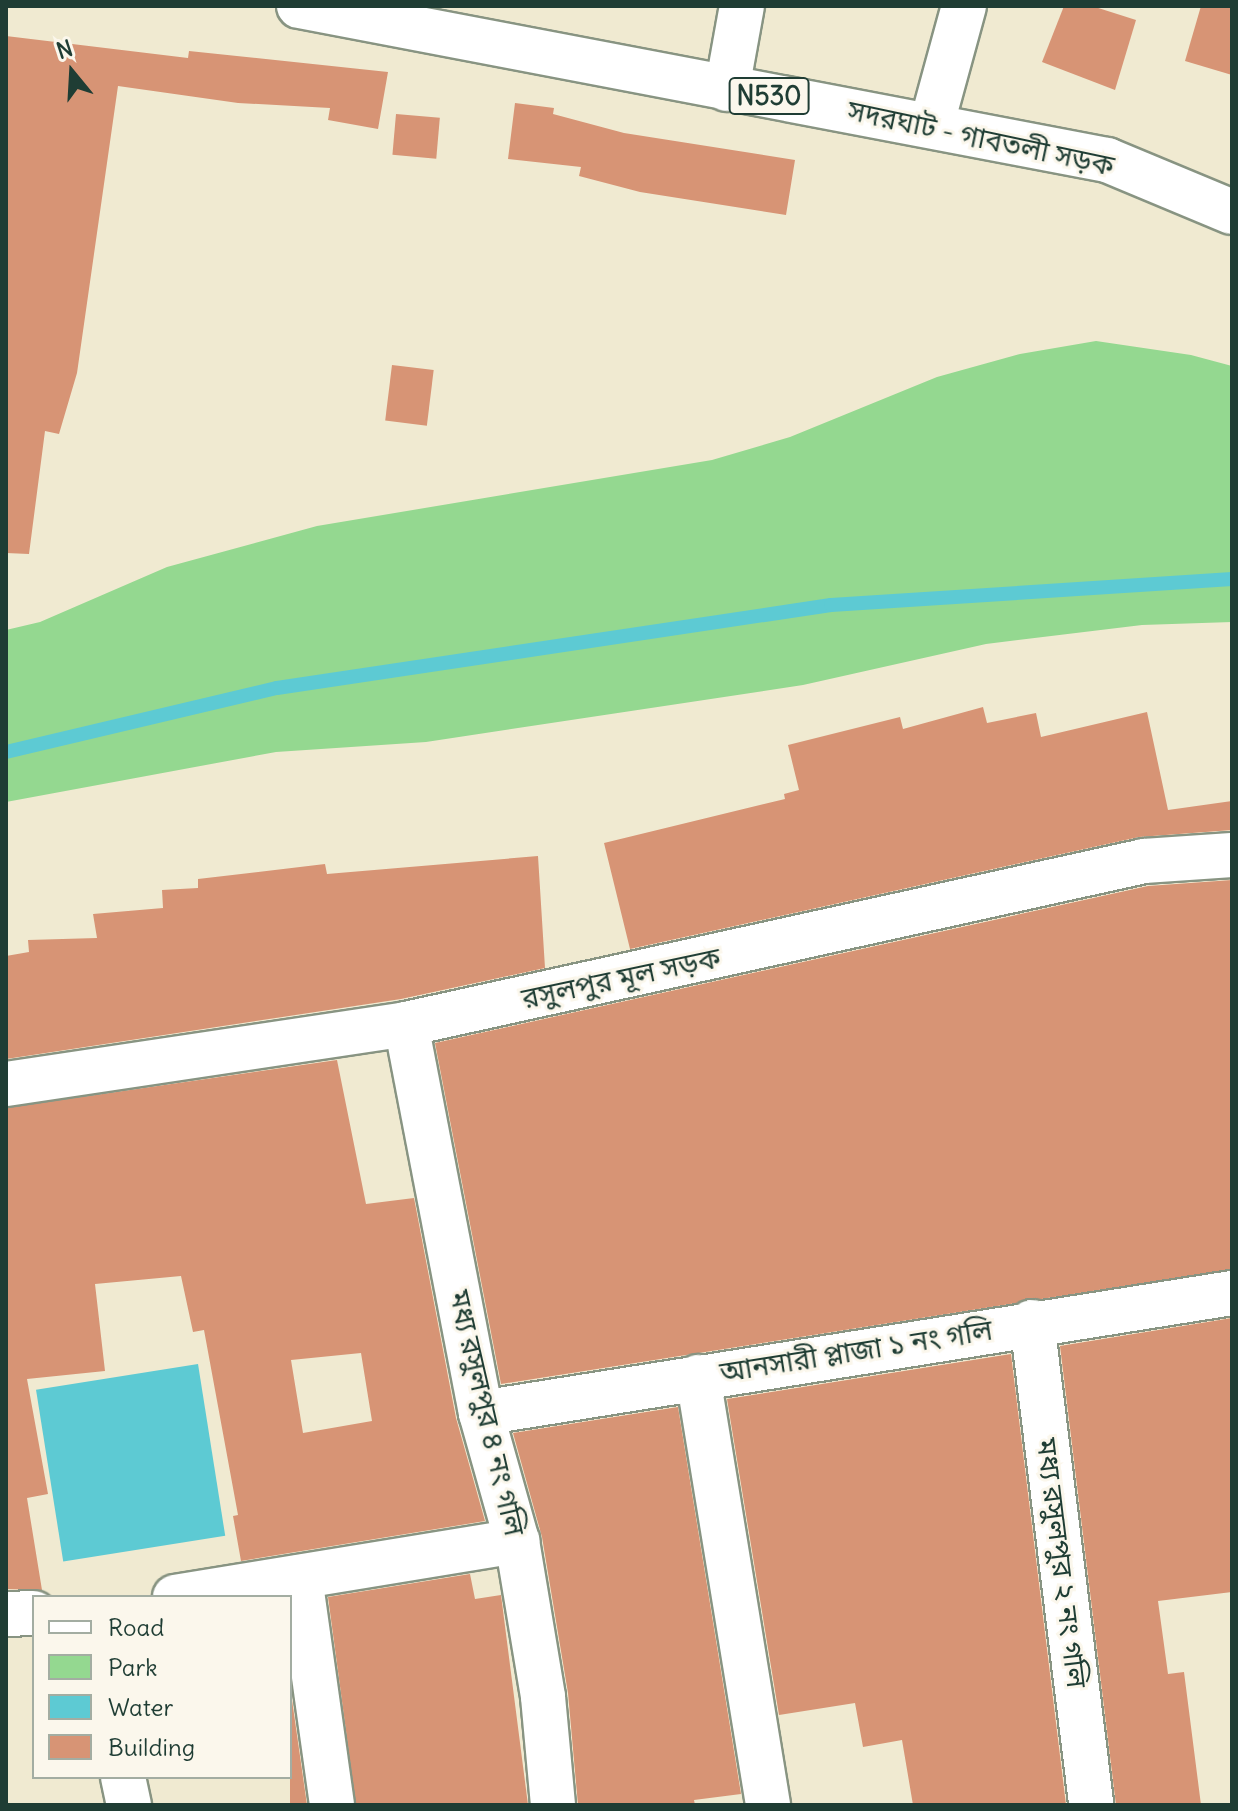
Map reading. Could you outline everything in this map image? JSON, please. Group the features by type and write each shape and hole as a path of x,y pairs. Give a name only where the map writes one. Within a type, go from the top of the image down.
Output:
{"main road":[{"name":"সদরঘাট - গাবতলী সড়ক","path":"299,6 727,89 932,123 1107,160 1232,212"},
{"path":"727,89 742,6"},
{"path":"932,123 964,6"},
{"name":"রসুলপুর মূল সড়ক","path":"6,1084 406,1024 1144,861 1232,855"},
{"name":"মধ্য রসুলপুর ৪ নং গলি","path":"406,1024 481,1413 517,1541 543,1697 553,1805"},
{"name":"আনসারী প্লাজা ১ নং গলি","path":"481,1413 1032,1322 1232,1293"},
{"name":"মধ্য রসুলপুর ২ নং গলি","path":"1032,1322 1091,1805"},
{"path":"698,1377 768,1805"},
{"path":"188,1595 517,1541"},
{"path":"300,1577 332,1805"},
{"path":"6,1614 32,1613"},
{"path":"123,1779 129,1805"}],"green space":[{"path":"1096,341 1191,355 1232,366 1232,622 1142,625 986,644 803,685 426,742 276,752 6,802 6,630 40,622 167,567 317,526 712,460 790,437 937,377 1020,354"}],"water":[{"path":"198,1364 225,1536 63,1562 36,1390"}],"building":[{"path":"1064,6 1092,6 1136,20 1115,90 1042,62"},
{"path":"1201,6 1232,6 1232,75 1185,61"},
{"path":"6,36 188,58 189,51 388,72 378,129 328,120 330,108 238,103 118,86 77,373 59,434 45,431 29,554 6,553"},
{"path":"515,103 554,108 553,114 624,133 795,160 786,215 640,192 579,176 581,167 508,159"},
{"path":"396,114 440,118 436,159 392,155"},
{"path":"392,365 434,370 427,426 385,421"},
{"path":"983,707 987,723 1036,713 1041,737 1147,712 1168,810 1232,801 1232,830 1139,837 630,949 604,843 785,799 784,794 799,790 788,745 900,717 903,729"},
{"path":"538,856 545,968 401,999 6,1059 6,956 29,952 28,940 97,938 93,914 163,908 162,890 198,888 198,879 325,864 327,874"},
{"path":"1232,880 1232,1269 501,1384 435,1043 1148,886"},
{"path":"337,1060 366,1204 414,1198 456,1418 485,1521 241,1561 233,1516 238,1515 204,1330 193,1332 181,1276 95,1284 105,1371 27,1379 48,1494 27,1498 42,1590 6,1589 6,1108","holes":["361,1353 372,1421 303,1433 291,1360"]},
{"path":"1232,1318 1232,1592 1158,1601 1168,1674 1184,1672 1201,1805 1116,1805 1060,1346"},
{"path":"1011,1354 1066,1805 913,1805 902,1740 863,1747 855,1703 779,1715 727,1399"},
{"path":"678,1407 741,1794 694,1800 695,1805 578,1805 568,1693 542,1537 513,1433"},
{"path":"470,1574 475,1599 501,1595 528,1805 356,1805 328,1597"},
{"path":"292,1700 307,1805 290,1805 292,1779"}],"waterway":[{"path":"6,752 277,688 831,605 1232,579"}]}
